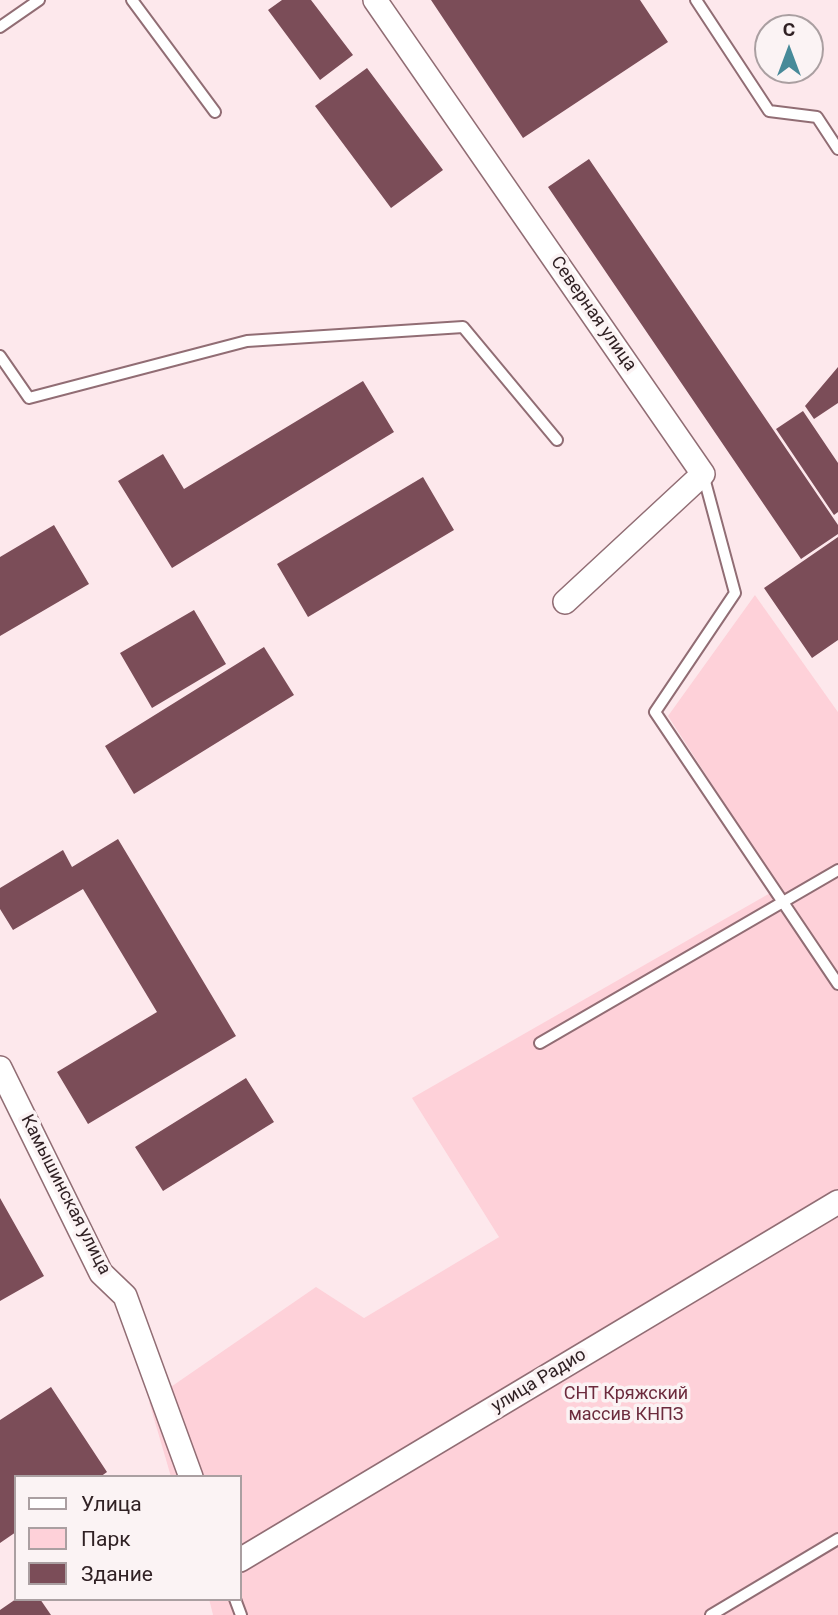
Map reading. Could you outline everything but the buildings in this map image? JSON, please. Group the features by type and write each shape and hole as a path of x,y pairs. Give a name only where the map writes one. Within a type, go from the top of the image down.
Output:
{"street":[{"name":"Северная улица","path":"375,0 703,474"},
{"path":"565,601 703,474"},
{"name":"Камышинская улица","path":"0,1068 101,1273 125,1296 190,1475"},
{"name":"улица Радио","path":"242,1559 838,1202"}],"lane":[{"path":"0,27 39,0"},
{"path":"132,0 215,112"},
{"path":"696,0 769,111 817,117 838,149"},
{"path":"0,356 29,398 247,341 463,327 557,440"},
{"path":"703,474 735,593 655,712 780,902 838,984"},
{"path":"540,1043 838,870"},
{"path":"711,1615 838,1539"}],"shaded area":[{"path":"0,0 838,0 838,712 755,595 780,888 499,1237 364,1318 149,1402 170,1475 14,1475 14,1601 210,1601 213,1615 0,1615"}],"green space":[{"name":"СНТ Кряжский массив КНПЗ","path":"755,595 838,712 838,1615 213,1615 210,1601 242,1601 242,1475 170,1475 149,1402 316,1287 364,1318 499,1237 412,1098 779,888 668,716"}]}
